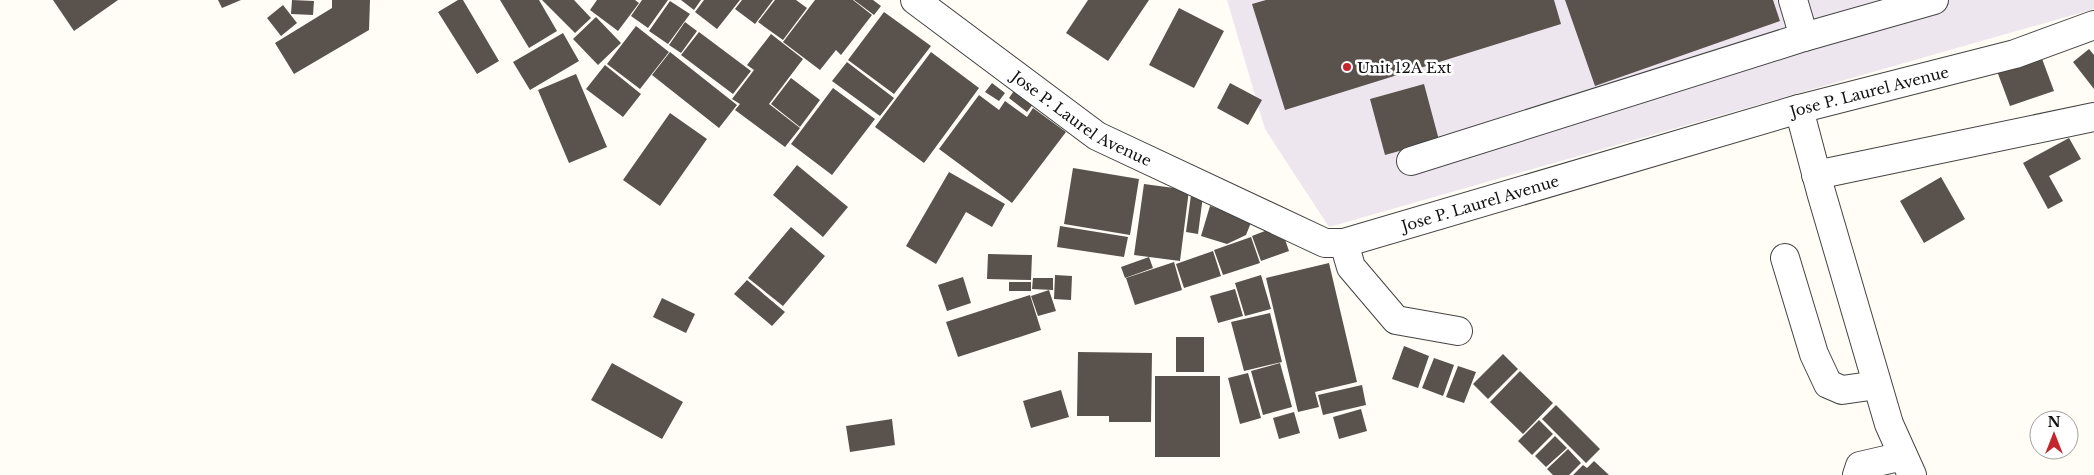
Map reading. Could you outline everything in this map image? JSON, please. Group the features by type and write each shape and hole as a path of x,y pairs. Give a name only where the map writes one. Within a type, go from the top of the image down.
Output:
{"street":[{"name":"Jose P. Laurel Avenue","path":"915,0 1097,136 1325,243 1344,243 1800,108 2015,54 2094,25"},
{"path":"1793,0 1804,37"},
{"path":"1412,161 1804,37 1934,0"},
{"path":"1800,108 1816,175 1877,385 1889,424 1908,466 1860,466 1856,475"},
{"path":"1816,175 2094,116"},
{"path":"1344,243 1351,267 1396,320 1458,331"},
{"path":"1785,258 1814,354 1828,384 1842,390 1877,385"}],"shaded area":[{"path":"1227,0 2094,0 2094,9 1329,227 1265,129"}],"building":[{"path":"53,0 118,0 74,31"},
{"path":"218,0 241,0 222,8"},
{"path":"292,0 314,1 313,15 291,14"},
{"path":"332,0 370,0 369,30 294,74 275,43 332,8"},
{"path":"458,0 463,0 499,61 477,74 438,12"},
{"path":"500,0 539,0 557,31 529,48"},
{"path":"542,0 574,0 591,18 575,33"},
{"path":"597,0 635,0 639,3 618,31 590,10"},
{"path":"642,0 668,0 648,28 631,16"},
{"path":"681,0 701,0 694,10"},
{"path":"704,0 740,0 717,29 695,12"},
{"path":"742,0 773,0 755,24 735,9"},
{"path":"775,0 796,0 807,8 783,40 758,22"},
{"path":"815,0 853,0 872,15 841,55 836,50 820,70 783,42"},
{"path":"854,0 873,0 881,6 874,15"},
{"path":"1088,0 1149,0 1108,61 1066,33"},
{"name":"Unit 12A Ext","path":"1266,0 1554,0 1561,24 1285,110 1252,4"},
{"path":"1565,0 1773,0 1780,21 1595,86"},
{"path":"670,1 690,14 668,44 649,31"},
{"path":"283,5 297,23 281,36 267,18"},
{"path":"1179,8 1224,31 1194,88 1149,65"},
{"path":"884,12 931,46 894,94 848,60"},
{"path":"596,17 621,43 598,65 573,39"},
{"path":"685,22 697,31 681,53 669,45"},
{"path":"636,26 669,52 640,89 607,64"},
{"path":"699,32 751,71 733,94 681,55"},
{"path":"563,33 579,61 530,90 513,62"},
{"path":"771,34 803,59 769,104 800,128 785,147 735,110 740,104 732,99 754,70 747,65"},
{"path":"2089,49 2094,55 2094,89 2073,62"},
{"path":"670,52 737,105 719,128 652,75"},
{"path":"931,52 979,88 924,163 875,127"},
{"path":"2041,56 2054,91 2010,106 1997,71"},
{"path":"847,62 894,98 880,116 832,81"},
{"path":"605,65 641,94 623,117 586,89"},
{"path":"576,74 607,147 569,163 538,90"},
{"path":"791,78 820,100 800,127 771,104"},
{"path":"992,83 1005,93 999,101 985,92"},
{"path":"1230,83 1262,100 1248,125 1217,108"},
{"path":"1424,84 1439,140 1385,155 1370,99"},
{"path":"1018,85 1037,99 1027,112 1009,98"},
{"path":"833,88 875,119 832,175 791,144"},
{"path":"979,95 999,110 1005,101 1027,117 1033,108 1066,132 1012,203 939,149"},
{"path":"670,113 707,139 660,206 623,180"},
{"path":"2069,138 2081,159 2049,176 2063,201 2048,209 2023,163"},
{"path":"797,165 848,207 823,237 773,195"},
{"path":"1073,168 1139,179 1130,235 1064,224"},
{"path":"949,172 1005,204 992,227 966,212 936,264 906,246"},
{"path":"1941,177 1965,219 1924,243 1900,201"},
{"path":"1144,184 1189,190 1180,261 1134,255"},
{"path":"1191,195 1203,196 1198,234 1186,232"},
{"path":"1210,206 1252,220 1246,235 1227,244 1201,236"},
{"path":"1280,225 1289,251 1261,261 1252,236"},
{"path":"1060,226 1128,237 1124,257 1057,247"},
{"path":"791,227 825,256 783,306 748,278"},
{"path":"1251,237 1260,263 1223,275 1214,250"},
{"path":"1213,251 1221,276 1184,288 1176,264"},
{"path":"988,254 1032,255 1031,280 987,279"},
{"path":"1149,257 1153,268 1125,278 1121,267"},
{"path":"1174,262 1182,290 1135,305 1126,278"},
{"path":"1329,263 1357,382 1315,392 1319,407 1298,412 1266,278"},
{"path":"1055,275 1072,276 1071,300 1054,299"},
{"path":"1261,275 1271,309 1245,316 1235,283"},
{"path":"963,277 971,303 947,311 938,285"},
{"path":"1033,278 1053,278 1053,290 1032,289"},
{"path":"747,280 785,312 772,326 734,294"},
{"path":"1009,282 1031,282 1031,291 1009,291"},
{"path":"1235,289 1243,316 1218,323 1210,296"},
{"path":"1049,290 1056,311 1038,316 1031,296"},
{"path":"1030,295 1041,330 958,357 946,322"},
{"path":"662,298 695,314 686,333 653,317"},
{"path":"1270,313 1282,362 1244,371 1231,322"},
{"path":"1176,337 1204,337 1204,372 1176,372"},
{"path":"1404,346 1429,356 1418,388 1392,379"},
{"path":"1078,352 1152,353 1151,422 1109,422 1109,416 1077,416"},
{"path":"1503,354 1518,369 1488,399 1473,384"},
{"path":"1434,358 1454,365 1443,396 1422,388"},
{"path":"612,363 683,402 662,439 591,400"},
{"path":"1280,363 1292,407 1263,415 1251,371"},
{"path":"1458,366 1476,372 1464,403 1446,397"},
{"path":"1520,371 1553,403 1523,434 1490,402"},
{"path":"1248,373 1261,418 1240,424 1228,378"},
{"path":"1155,376 1220,376 1220,457 1155,457"},
{"path":"1362,385 1366,405 1323,415 1318,395"},
{"path":"1061,390 1069,417 1031,428 1023,401"},
{"path":"1556,405 1600,449 1586,463 1542,419"},
{"path":"1361,409 1367,431 1339,439 1333,417"},
{"path":"1294,412 1300,433 1279,439 1273,418"},
{"path":"892,419 895,445 850,452 846,426"},
{"path":"1539,420 1553,434 1532,455 1518,441"},
{"path":"1555,436 1567,448 1546,467 1535,456"},
{"path":"1568,449 1581,463 1569,475 1553,475 1547,469"},
{"path":"1594,461 1609,475 1573,475 1583,465 1587,468"}],"place":[{"name":"Unit 12A Ext","path":"1347,67"}]}
